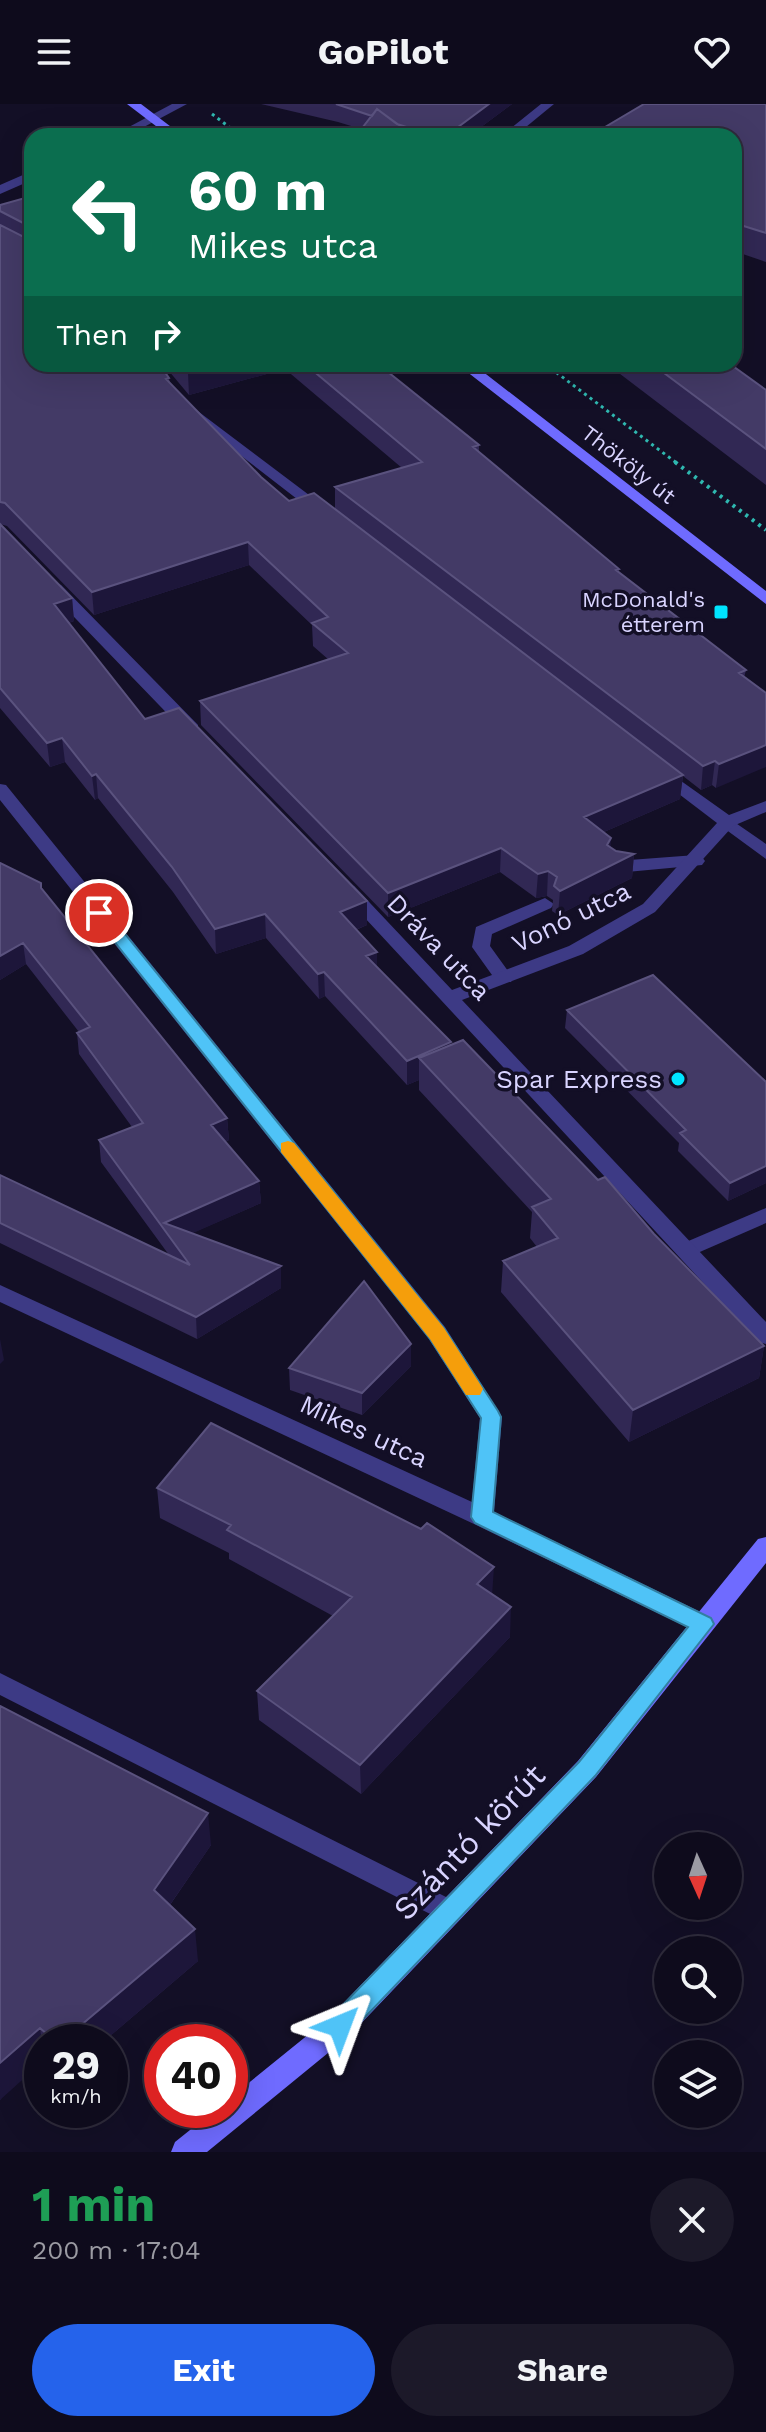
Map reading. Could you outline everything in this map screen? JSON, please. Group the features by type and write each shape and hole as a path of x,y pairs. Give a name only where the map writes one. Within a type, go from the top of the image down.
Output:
{"street":[{"path":"133,104 167,128"},
{"path":"136,128 181,104"},
{"path":"517,128 548,104"},
{"path":"0,190 24,179"},
{"name":"Thököly út","path":"474,372 766,599"},
{"path":"179,398 189,409 339,524"},
{"path":"44,577 209,747"},
{"path":"652,764 766,853"},
{"path":"0,789 437,1333 491,1417 482,1517"},
{"name":"Vonó utca","path":"451,997 576,950 649,908 696,861 727,822 766,806"},
{"path":"616,867 696,861"},
{"name":"Dráva utca","path":"330,872 451,997 766,1336"},
{"path":"504,978 481,947 483,931 545,904"},
{"path":"686,1250 766,1215"},
{"name":"Mikes utca","path":"0,1293 482,1517 703,1624"},
{"name":"Szántó körút","path":"185,2152 340,2026 587,1769 766,1546"},
{"path":"0,1683 449,1911"}],"path":[{"path":"209,112 230,128"},
{"path":"556,372 766,530"}],"building":[{"path":"336,104 489,104 457,128 410,128 397,124 377,109 372,116"},
{"path":"644,104 766,104 766,233 742,226 742,128 604,128"},
{"path":"377,109 403,128 362,128"},
{"path":"24,198 24,223 0,211 0,205"},
{"path":"0,225 24,237 24,372 165,372 169,378 166,379 261,477 289,501 314,493 683,775 584,817 611,838 607,845 616,851 634,854 560,891 554,886 557,877 548,871 538,874 501,848 388,893 200,701 348,653 312,623 328,617 248,542 92,592 5,503 0,502"},
{"path":"315,372 388,372 479,445 473,447 619,569 616,570 746,670 739,673 766,693 766,745 719,764 715,761 703,766 335,487 422,462"},
{"path":"663,372 741,372 766,390 766,449"},
{"path":"0,524 72,598 54,604 145,719 179,708 367,901 340,912 377,952 366,956 451,1042 407,1061 324,972 318,974 265,914 215,929 172,867 96,774 92,776 62,738 47,743 0,688"},
{"path":"0,863 41,883 41,888 227,1118 211,1125 259,1181 164,1223 281,1266 196,1317 0,1223 0,1175 190,1265 99,1140 143,1123 77,1033 90,1027 23,943 0,956"},
{"path":"653,975 766,1082 766,1166 730,1183 680,1133 686,1130 567,1010"},
{"path":"463,1040 598,1180 605,1177 654,1234 764,1346 633,1410 503,1261 558,1238 532,1207 551,1199 419,1058"},
{"path":"364,1281 411,1344 362,1393 289,1368"},
{"path":"211,1423 421,1529 427,1523 494,1567 477,1584 511,1607 360,1765 257,1691 352,1597 227,1530 231,1525 157,1488"},
{"path":"0,1706 208,1813 154,1890 195,1929 82,2024 24,2024 24,2042 0,2063"}],"slow traffic":[{"path":"288,1147 437,1333 473,1389"}],"place":[{"name":"McDonald's étterem","path":"721,612"},
{"name":"Spar Express","path":"678,1079"}],"route":[{"path":"99,913 437,1333 491,1417 482,1517 703,1624 587,1769 340,2026"}]}
